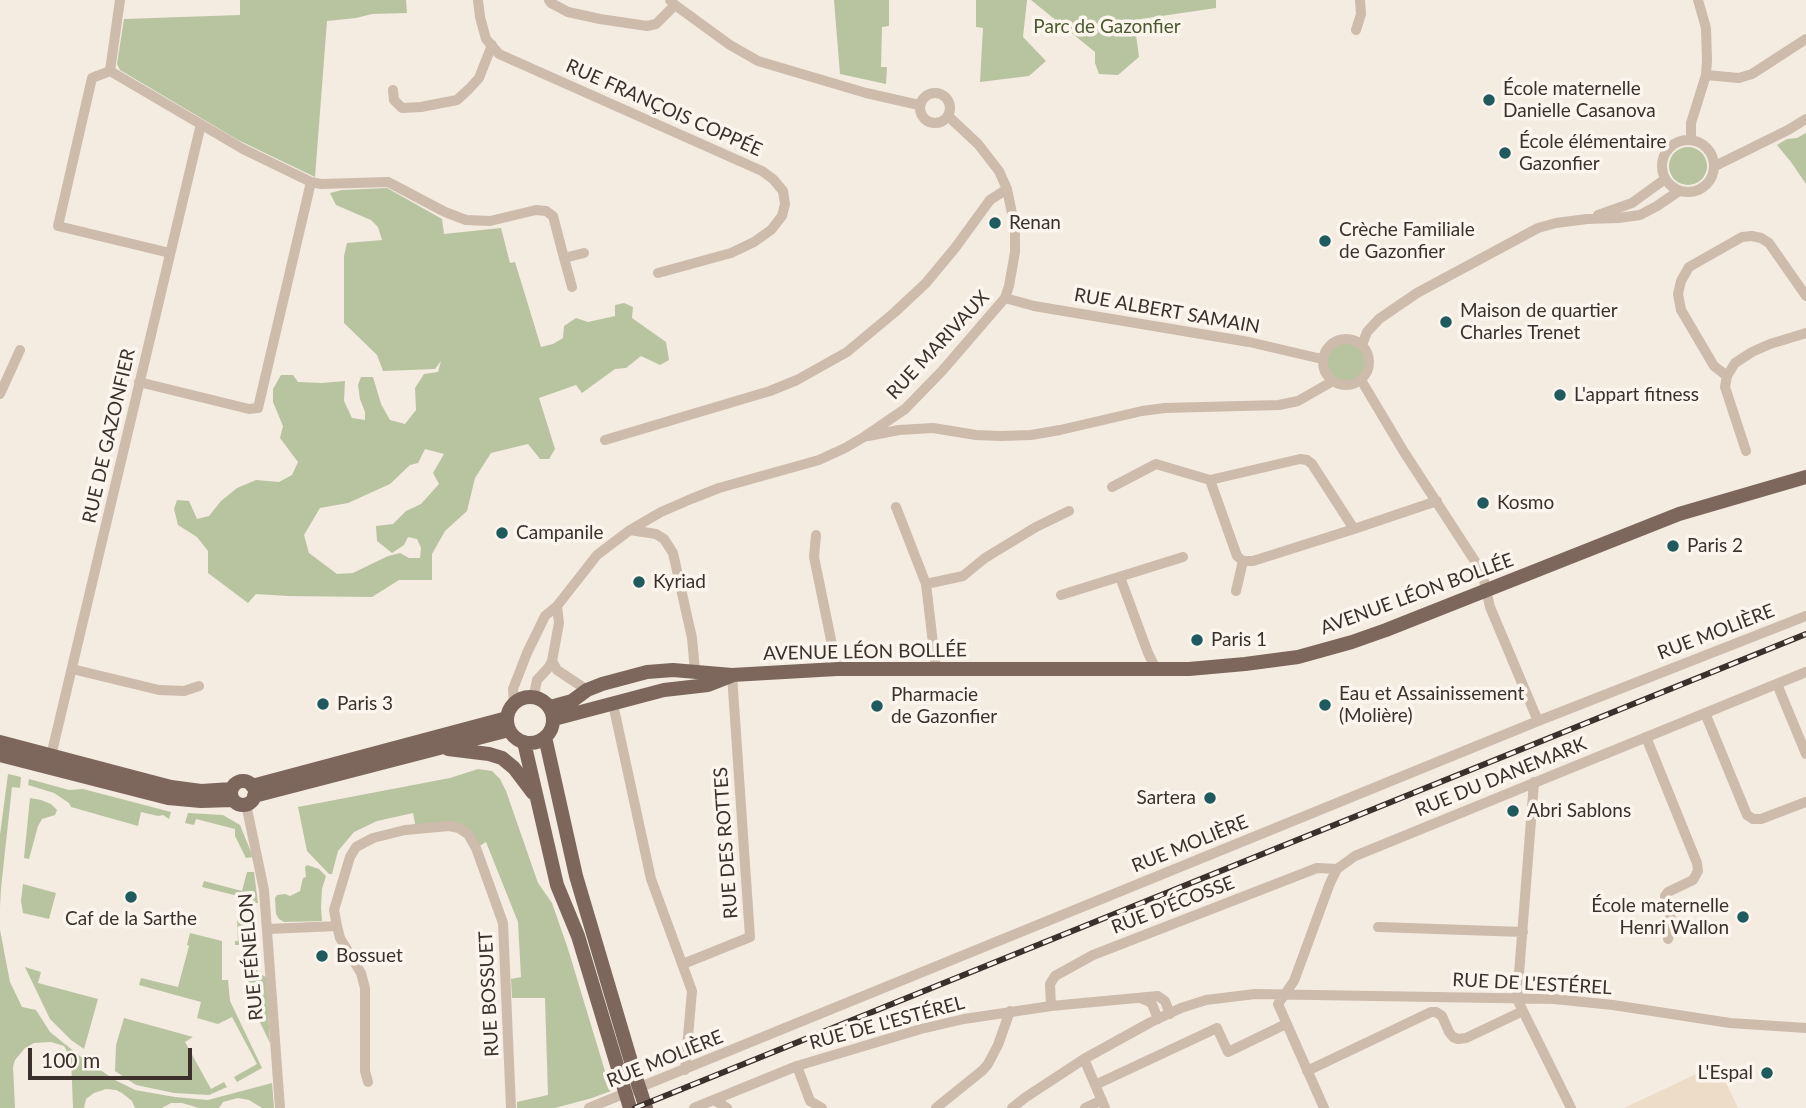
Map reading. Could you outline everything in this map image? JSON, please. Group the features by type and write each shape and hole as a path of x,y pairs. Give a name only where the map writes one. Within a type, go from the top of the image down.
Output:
{"main road":[{"name":"AVENUE LÉON BOLLÉE","path":"552,713 587,690 617,679 647,672 673,670 732,676 837,669 1156,669 1245,664 1297,657 1386,630 1679,514 1806,477"},
{"name":"AVENUE LÉON BOLLÉE","path":"552,713 708,685 732,676"},
{"path":"537,697 545,702 552,713 552,727 545,737 536,743 524,742 515,738 508,724 508,712 514,703 523,698 537,697"},
{"path":"0,755 154,795 201,801 244,795 439,748 508,724"},
{"path":"0,742 171,787 244,795 508,724"},
{"path":"545,737 576,876 646,1108"},
{"path":"524,742 557,885 578,936 630,1108"},
{"path":"439,748 502,758 514,768 537,799"}],"street":[{"path":"110,71 120,0"},
{"path":"393,90 394,100 402,108 457,100 469,89 479,78 492,45 486,38 478,0"},
{"path":"549,0 568,12 647,26 656,24 672,3 730,45 758,61 866,93 919,105"},
{"path":"1356,30 1361,14 1360,0"},
{"path":"1691,139 1691,123 1706,75 1707,60 1706,28 1698,0"},
{"path":"1706,75 1739,78 1752,74 1806,39"},
{"name":"RUE FRANÇOIS COPPÉE","path":"492,45 499,54 762,171 774,179 783,191 785,204 782,216 771,230 754,242 731,253 658,273"},
{"path":"110,71 92,78 58,226 170,253"},
{"path":"110,71 243,149 311,182 388,182 466,220 490,221 536,210 546,211 553,216 572,287"},
{"path":"938,93 947,99 950,110 940,123 929,122 921,116 919,105 928,94 938,93"},
{"name":"RUE MARIVAUX","path":"864,437 905,409 942,371 1005,298 1009,286 1015,252 1015,228 1007,189 999,171 978,144 948,116"},
{"path":"1715,166 1806,119"},
{"name":"RUE DE GAZONFIER","path":"51,756 201,124"},
{"path":"1691,139 1708,148 1715,166 1709,182 1702,188 1688,192 1671,186 1665,179 1661,162 1673,144 1691,139"},
{"path":"1587,219 1632,204 1665,179"},
{"path":"139,383 252,410 258,408 311,182"},
{"path":"605,440 770,391 797,380 847,352 926,283 994,195 1007,189"},
{"path":"1362,345 1367,332 1379,318 1417,293 1538,228 1587,219 1640,215 1679,191"},
{"path":"1727,376 1714,366 1681,310 1678,294 1689,267 1742,237 1752,236 1769,243 1806,296"},
{"path":"564,258 584,253"},
{"name":"RUE ALBERT SAMAIN","path":"1005,298 1034,306 1249,342 1322,359"},
{"path":"1746,451 1725,387 1727,376 1735,363 1752,352 1806,333"},
{"path":"1352,339 1362,345 1370,361 1361,380 1346,386 1333,381 1325,373 1322,359 1330,345 1338,340 1352,339"},
{"path":"0,394 20,350"},
{"path":"1361,380 1482,572 1490,607 1538,720"},
{"path":"514,703 513,689 545,616 557,606 597,555 630,530 691,499 719,488 819,460 864,437 899,430 933,428 988,436 1031,435 1165,408 1279,405 1298,401 1333,381"},
{"path":"1112,487 1156,464 1210,480 1300,459 1307,460 1354,529"},
{"path":"1210,480 1237,556 1243,561 1253,561 1437,501"},
{"path":"896,508 926,584 936,669"},
{"path":"926,584 963,576 995,552 1069,511"},
{"path":"630,530 656,534 664,539 673,553 692,638 695,671"},
{"path":"816,536 814,558 837,669"},
{"path":"1061,595 1183,557"},
{"path":"1236,591 1243,561"},
{"path":"1120,577 1156,669"},
{"path":"537,697 537,680 552,661 559,623 557,606"},
{"name":"RUE MOLIÈRE","path":"589,1108 1538,720 1806,616"},
{"path":"552,661 557,670 587,690"},
{"path":"72,669 159,690 184,691 199,685"},
{"name":"RUE DU DANEMARK","path":"1337,869 1355,856 1806,673"},
{"name":"RUE DES ROTTES","path":"683,964 750,937 732,676"},
{"path":"1777,684 1806,754"},
{"path":"613,704 651,879 692,991 685,1070"},
{"path":"1705,713 1747,815 1753,819 1761,819 1806,802"},
{"path":"1646,737 1698,871 1693,880 1665,895 1672,923 1668,939"},
{"path":"1534,782 1517,999 1571,1108"},
{"name":"RUE FÉNELON","path":"244,795 264,890 280,1108"},
{"name":"RUE BOSSUET","path":"368,1082 365,1071 365,988 361,973 340,938 334,910 344,874 356,847 373,838 429,827 449,826 468,834 476,848 503,923 511,1108"},
{"name":"RUE D'ÉCOSSE","path":"1051,1006 1050,984 1055,976 1093,956 1317,867 1337,869"},
{"path":"1324,1108 1278,1004 1294,981 1337,869"},
{"path":"268,929 337,926"},
{"path":"1378,927 1523,932"},
{"name":"RUE DE L'ESTÉREL","path":"1012,1108 1084,1059 1181,1008 1206,1000 1255,994 1584,1002 1730,1023 1806,1028"},
{"name":"RUE DE L'ESTÉREL","path":"694,1108 797,1066 920,1029 1010,1011 1158,996 1162,998 1170,1014"},
{"path":"1139,998 1152,1004 1158,1019"},
{"path":"936,1108 988,1064 1010,1011"},
{"path":"1307,1071 1431,1012 1441,1016 1449,1032 1458,1039 1523,1011"},
{"path":"1095,1085 1217,1028 1228,1052 1286,1024"},
{"path":"1084,1059 1104,1104 1085,1108"},
{"path":"797,1066 810,1101 822,1108"},
{"path":"715,1100 727,1108"}],"green space":[{"path":"240,0 406,0 407,13 372,14 327,21 315,177 238,140 120,70 117,64 124,19 240,15"},
{"path":"834,0 889,0 889,26 882,27 881,67 887,67 886,84 840,74"},
{"name":"Parc de Gazonfier","path":"976,0 1027,0 1023,37 1046,61 1029,76 980,82 983,28 976,27"},
{"name":"Parc de Gazonfier","path":"1031,0 1216,0 1216,8 1134,20 1139,57 1118,75 1099,74 1095,52"},
{"path":"1806,133 1806,184 1777,145"},
{"path":"1688,147 1701,153 1707,166 1701,179 1688,185 1675,179 1669,166 1675,153"},
{"path":"387,188 442,219 444,234 501,228 510,263 515,262 541,347 563,338 564,326 576,318 588,322 615,316 615,305 624,303 633,307 632,318 666,342 669,360 660,365 641,356 626,368 615,369 582,393 576,385 539,398 555,449 549,459 540,459 528,444 491,453 475,478 467,511 445,531 432,554 432,580 399,580 372,597 256,594 248,603 208,573 208,551 197,537 178,525 174,509 177,500 189,501 197,519 209,516 221,501 237,488 256,480 279,482 292,475 298,462 280,438 283,426 273,402 273,389 281,375 293,375 298,382 345,381 344,401 352,418 365,420 358,385 361,377 373,377 381,404 390,420 405,424 416,410 415,388 424,374 438,372 441,361 435,369 383,371 377,355 344,323 344,256 347,243 382,240 378,227 371,220 336,205 330,193","holes":["425,449 444,454 433,473 439,484 421,504 406,511 393,524 376,526 377,541 392,553 404,545 408,537 417,539 421,548 420,558 409,558 400,553 353,573 337,574 309,553 304,535 320,508 348,503 390,484 410,465 418,463"]},
{"path":"1346,339 1355,340 1362,346 1368,353 1368,371 1362,378 1355,384 1346,385 1337,384 1330,378 1324,371 1323,362 1324,353 1330,346 1337,340"},
{"path":"478,769 492,771 506,791 538,883 552,903 611,1091 555,1108 517,1108 517,1102 548,1095 545,998 512,998 511,979 521,977 518,922 486,842 476,848 459,828 416,829 413,813 377,821 354,832 338,851 332,874 307,851 298,807 450,778"},
{"path":"8,774 21,777 20,788 12,787 0,907 0,835"},
{"path":"29,779 69,790 83,789 171,812 169,819 163,815 141,812 138,826 71,807 54,793 28,785"},
{"path":"30,798 51,804 57,810 55,815 42,819 38,826 29,859 24,858"},
{"path":"188,813 223,815 240,825 253,857 246,858 235,836 235,829 196,819 194,825 185,823"},
{"path":"307,865 319,869 326,876 322,889 322,921 284,922 276,914 275,898 277,895 290,896 300,891 303,878 306,877"},
{"path":"247,872 254,872 258,903 243,905 242,897 202,887 204,881 242,891"},
{"path":"23,884 56,893 49,919 23,913"},
{"path":"237,918 257,923 252,932 250,950 252,964 266,977 270,1043 248,995 248,945 235,945 235,941 238,941"},
{"path":"0,930 10,982 22,1007 36,1010 50,1032 115,1080 135,1090 208,1100 272,1083 274,1108 262,1108 249,1100 238,1098 223,1102 219,1108 171,1103 162,1108 135,1108 132,1101 122,1093 106,1089 86,1099 84,1108 73,1108 71,1058 64,1046 51,1042 34,1043 25,1048 15,1060 15,1108 0,1108"},
{"path":"190,933 222,941 222,980 228,980 230,1001 262,1068 237,1082 234,1077 257,1064 232,1017 218,1024 197,1018 201,1002 139,985 141,978 178,987"},
{"path":"25,967 41,972 38,983 98,999 84,1049 50,1019"},
{"path":"124,1018 193,1037 185,1042 211,1089 224,1082 227,1087 209,1095 174,1093 136,1085 115,1071 116,1045"}],"shaded area":[{"path":"1717,1064 1738,1108 1624,1108 1690,1077"}],"railway":[{"path":"635,1108 1806,634"}],"place":[{"name":"École maternelle Danielle Casanova","path":"1489,100"},
{"name":"École élémentaire Gazonfier","path":"1505,153"},
{"name":"Renan","path":"995,223"},
{"name":"Crèche Familiale de Gazonfier","path":"1325,241"},
{"name":"Maison de quartier Charles Trenet","path":"1446,322"},
{"name":"L'appart fitness","path":"1560,395"},
{"name":"Kosmo","path":"1483,503"},
{"name":"Campanile","path":"502,533"},
{"name":"Paris 2","path":"1673,546"},
{"name":"Kyriad","path":"639,582"},
{"name":"Paris 1","path":"1197,640"},
{"name":"Paris 3","path":"323,704"},
{"name":"Eau et Assainissement (Molière)","path":"1325,705"},
{"name":"Pharmacie de Gazonfier","path":"877,706"},
{"name":"Sartera","path":"1210,798"},
{"name":"Abri Sablons","path":"1513,811"},
{"name":"Caf de la Sarthe","path":"131,897"},
{"name":"École maternelle Henri Wallon","path":"1743,917"},
{"name":"Bossuet","path":"322,956"},
{"name":"L'Espal","path":"1767,1073"}]}
